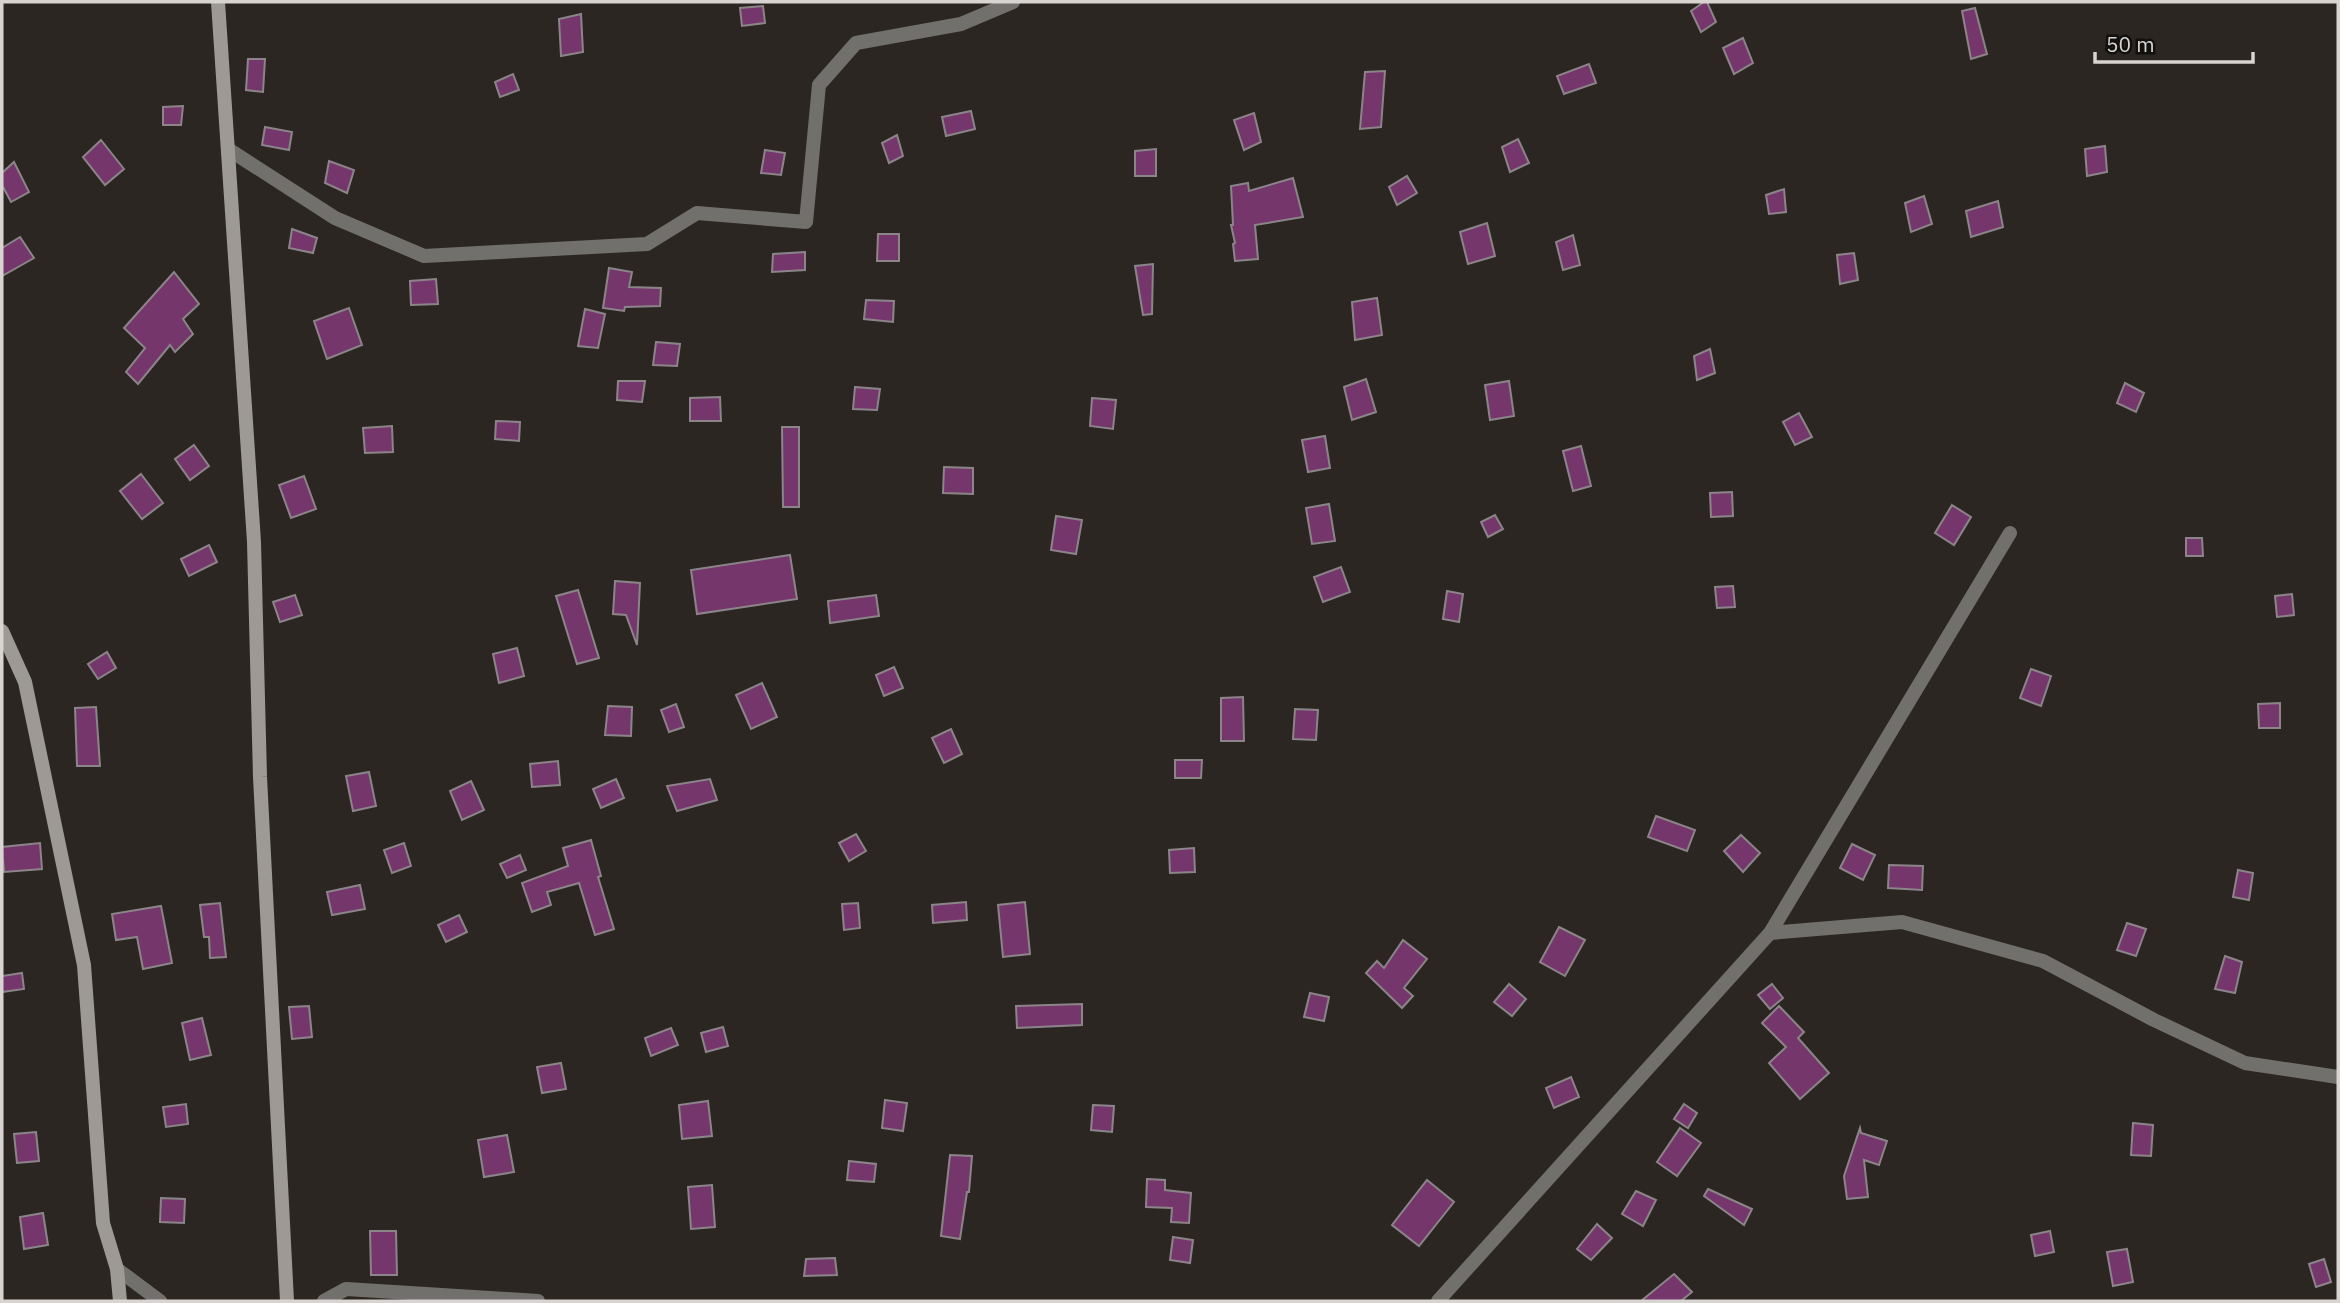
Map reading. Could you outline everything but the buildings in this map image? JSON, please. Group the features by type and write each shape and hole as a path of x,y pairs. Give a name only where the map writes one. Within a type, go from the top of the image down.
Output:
{"street":[{"path":"218,2 254,542 260,777 287,1301"},
{"path":"228,149 335,218 424,256 647,244 697,213 806,222 819,85 856,43 961,24 1013,2"},
{"path":"1438,1301 1770,933 2010,533"},
{"path":"2,631 24,682 84,965 103,1223 117,1269 120,1301"},
{"path":"1770,933 1902,922 2043,961 2154,1020 2245,1063 2338,1077"},
{"path":"117,1269 160,1301"},
{"path":"324,1301 346,1289 538,1301"}]}
